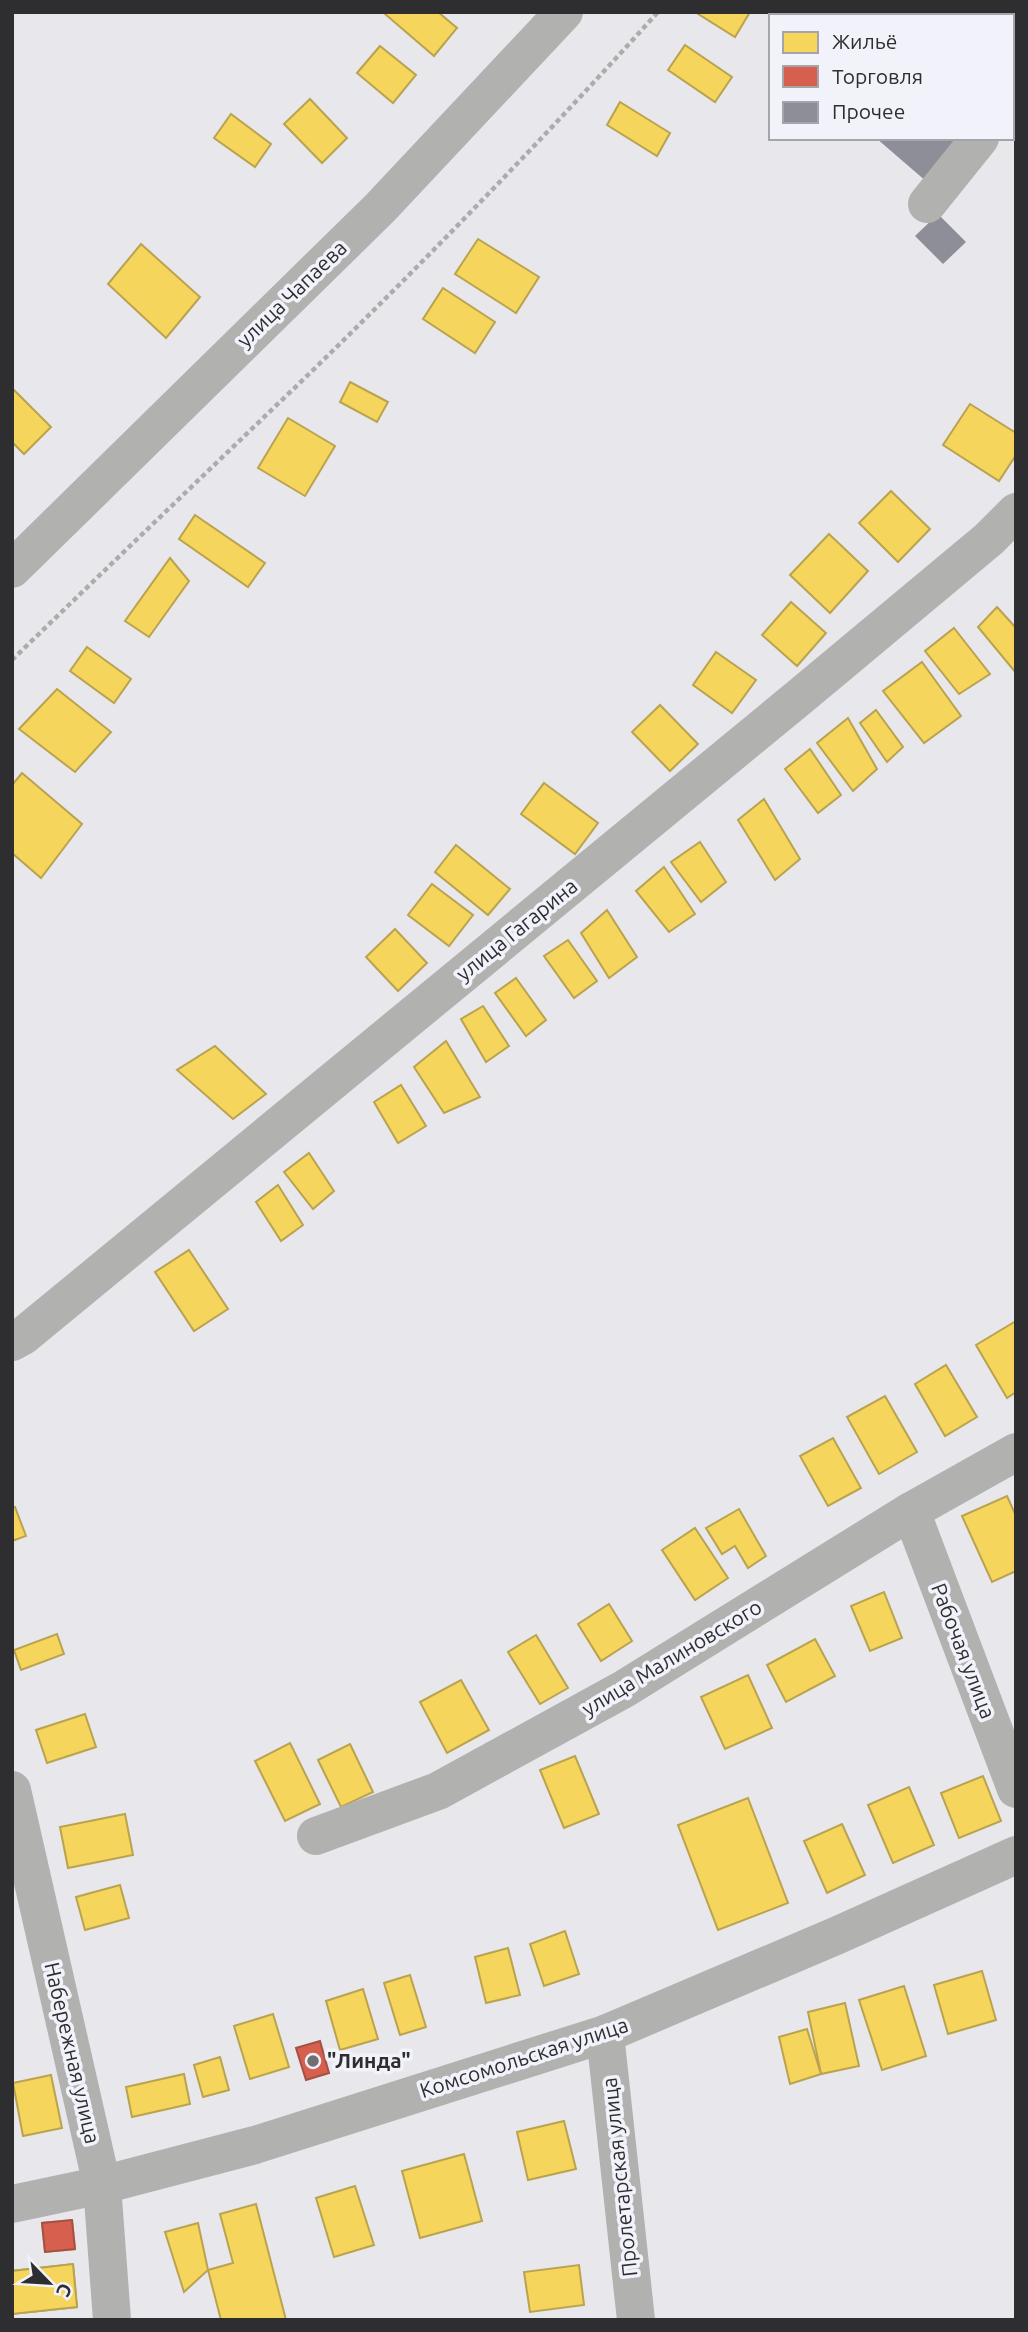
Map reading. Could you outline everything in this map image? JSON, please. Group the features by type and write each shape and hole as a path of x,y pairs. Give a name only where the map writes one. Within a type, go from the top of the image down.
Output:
{"street":[{"name":"улица Чапаева","path":"12,569 380,208 564,12"},
{"path":"927,204 977,140"},
{"name":"улица Гагарина","path":"12,1342 33,1328 802,695 989,539 1016,512"},
{"name":"улица Малиновского","path":"316,1836 438,1791 624,1689 911,1511 1016,1452"},
{"name":"Рабочая улица","path":"911,1511 1016,1789"},
{"name":"Набережная улица","path":"12,1790 102,2185 112,2320"},
{"name":"Комсомольская улица","path":"12,2204 102,2185 255,2145 605,2034 838,1935 1016,1855"},
{"name":"Пролетарская улица","path":"605,2034 636,2320"}],"path":[{"path":"12,660 405,278 575,104 659,12"}],"building: Жильё":[{"path":"438,12 457,28 434,56 385,14"},
{"path":"695,12 750,12 735,37"},
{"path":"685,45 732,77 715,102 668,70"},
{"path":"380,46 416,75 393,103 357,73"},
{"path":"310,99 347,138 322,163 284,124"},
{"path":"620,102 670,133 657,156 607,125"},
{"path":"231,114 271,144 255,167 214,138"},
{"path":"478,239 539,277 516,313 455,274"},
{"path":"141,244 200,297 166,338 108,284"},
{"path":"443,288 495,322 475,353 423,319"},
{"path":"350,382 388,402 377,422 340,402"},
{"path":"12,388 51,427 24,454 12,442"},
{"path":"970,404 1016,433 1016,455 999,481 943,445"},
{"path":"288,418 335,446 305,496 258,468"},
{"path":"891,491 930,529 898,562 859,523"},
{"path":"195,515 265,563 248,587 179,539"},
{"path":"829,534 868,571 830,613 790,575"},
{"path":"170,558 189,581 149,637 125,621"},
{"path":"791,602 826,633 797,666 762,635"},
{"path":"997,607 1016,628 1016,673 978,627"},
{"path":"954,628 990,674 959,694 925,651"},
{"path":"87,647 131,679 114,703 70,671"},
{"path":"716,652 756,680 732,713 693,685"},
{"path":"922,662 961,716 924,743 883,691"},
{"path":"57,689 111,732 75,772 19,729"},
{"path":"660,705 698,744 670,771 632,732"},
{"path":"876,710 903,747 887,762 860,723"},
{"path":"848,718 877,769 853,791 817,743"},
{"path":"810,749 841,795 818,813 785,769"},
{"path":"22,773 82,824 41,878 12,853 12,785"},
{"path":"544,783 598,823 575,854 521,814"},
{"path":"764,799 800,859 775,880 738,820"},
{"path":"700,842 726,882 701,902 671,862"},
{"path":"456,845 510,889 488,915 435,872"},
{"path":"664,867 695,914 669,932 636,891"},
{"path":"432,884 473,915 449,946 408,915"},
{"path":"607,910 637,957 609,978 581,933"},
{"path":"395,929 427,963 398,991 366,957"},
{"path":"568,940 597,981 574,998 544,956"},
{"path":"516,978 546,1020 526,1036 495,993"},
{"path":"483,1006 509,1046 486,1062 461,1019"},
{"path":"446,1041 480,1097 444,1113 414,1067"},
{"path":"215,1046 266,1094 233,1119 177,1070"},
{"path":"401,1085 426,1126 398,1143 374,1102"},
{"path":"309,1153 334,1191 313,1209 284,1172"},
{"path":"278,1185 303,1225 281,1241 256,1202"},
{"path":"189,1250 228,1309 194,1331 155,1272"},
{"path":"1016,1321 1016,1392 1007,1398 976,1345"},
{"path":"946,1365 977,1417 945,1436 915,1384"},
{"path":"885,1396 917,1452 879,1474 847,1417"},
{"path":"833,1438 861,1488 828,1506 800,1456"},
{"path":"1007,1496 1016,1516 1016,1571 992,1582 962,1516"},
{"path":"15,1507 26,1536 12,1541 12,1508"},
{"path":"739,1509 766,1556 748,1568 735,1546 722,1554 706,1528"},
{"path":"695,1528 728,1578 695,1600 662,1550"},
{"path":"884,1592 902,1638 870,1651 851,1606"},
{"path":"609,1604 632,1641 601,1661 578,1624"},
{"path":"57,1634 64,1654 21,1670 14,1650"},
{"path":"536,1635 568,1688 540,1704 508,1652"},
{"path":"815,1639 835,1676 786,1702 767,1665"},
{"path":"748,1675 772,1728 725,1749 701,1697"},
{"path":"461,1680 489,1730 447,1753 420,1702"},
{"path":"85,1714 96,1747 47,1763 36,1730"},
{"path":"290,1743 320,1804 285,1821 255,1761"},
{"path":"350,1744 373,1792 341,1807 318,1760"},
{"path":"575,1756 599,1814 564,1828 540,1770"},
{"path":"983,1776 1001,1821 959,1838 941,1793"},
{"path":"909,1787 934,1845 893,1863 868,1805"},
{"path":"748,1798 788,1903 718,1930 678,1825"},
{"path":"125,1814 133,1855 68,1868 60,1827"},
{"path":"842,1824 865,1875 827,1893 804,1841"},
{"path":"120,1885 129,1918 85,1930 76,1897"},
{"path":"565,1931 579,1974 544,1986 530,1944"},
{"path":"508,1948 520,1995 486,2003 475,1957"},
{"path":"982,1971 996,2020 948,2034 934,1985"},
{"path":"410,1975 426,2027 400,2035 384,1983"},
{"path":"904,1986 926,2056 882,2070 859,2000"},
{"path":"363,1989 378,2039 340,2050 326,2001"},
{"path":"845,2003 859,2066 821,2074 808,2012"},
{"path":"273,2014 289,2067 250,2079 234,2026"},
{"path":"807,2029 821,2074 790,2084 779,2037"},
{"path":"220,2057 229,2090 203,2097 194,2065"},
{"path":"184,2074 190,2104 132,2117 126,2087"},
{"path":"51,2075 62,2128 23,2136 13,2083"},
{"path":"564,2121 576,2169 528,2180 517,2132"},
{"path":"464,2154 482,2221 420,2238 402,2171"},
{"path":"355,2186 374,2245 334,2257 316,2198"},
{"path":"256,2204 286,2320 221,2320 208,2270 233,2263 220,2214"},
{"path":"72,2220 75,2249 45,2252 42,2223"},
{"path":"198,2223 208,2270 184,2292 165,2232"},
{"path":"73,2264 77,2307 12,2314 12,2271"},
{"path":"73,2264 77,2307 12,2314 12,2271"},
{"path":"579,2265 584,2305 530,2312 524,2272"}],"building: Торговля":[{"name":"\"Линда\"","path":"320,2041 329,2073 306,2080 296,2048"},
{"path":"72,2220 75,2249 45,2252 42,2223"}],"building: Прочее":[{"path":"878,140 962,140 927,182"},
{"path":"938,214 966,242 943,264 915,236"}],"place":[{"name":"\"Линда\"","path":"313,2061"}]}
